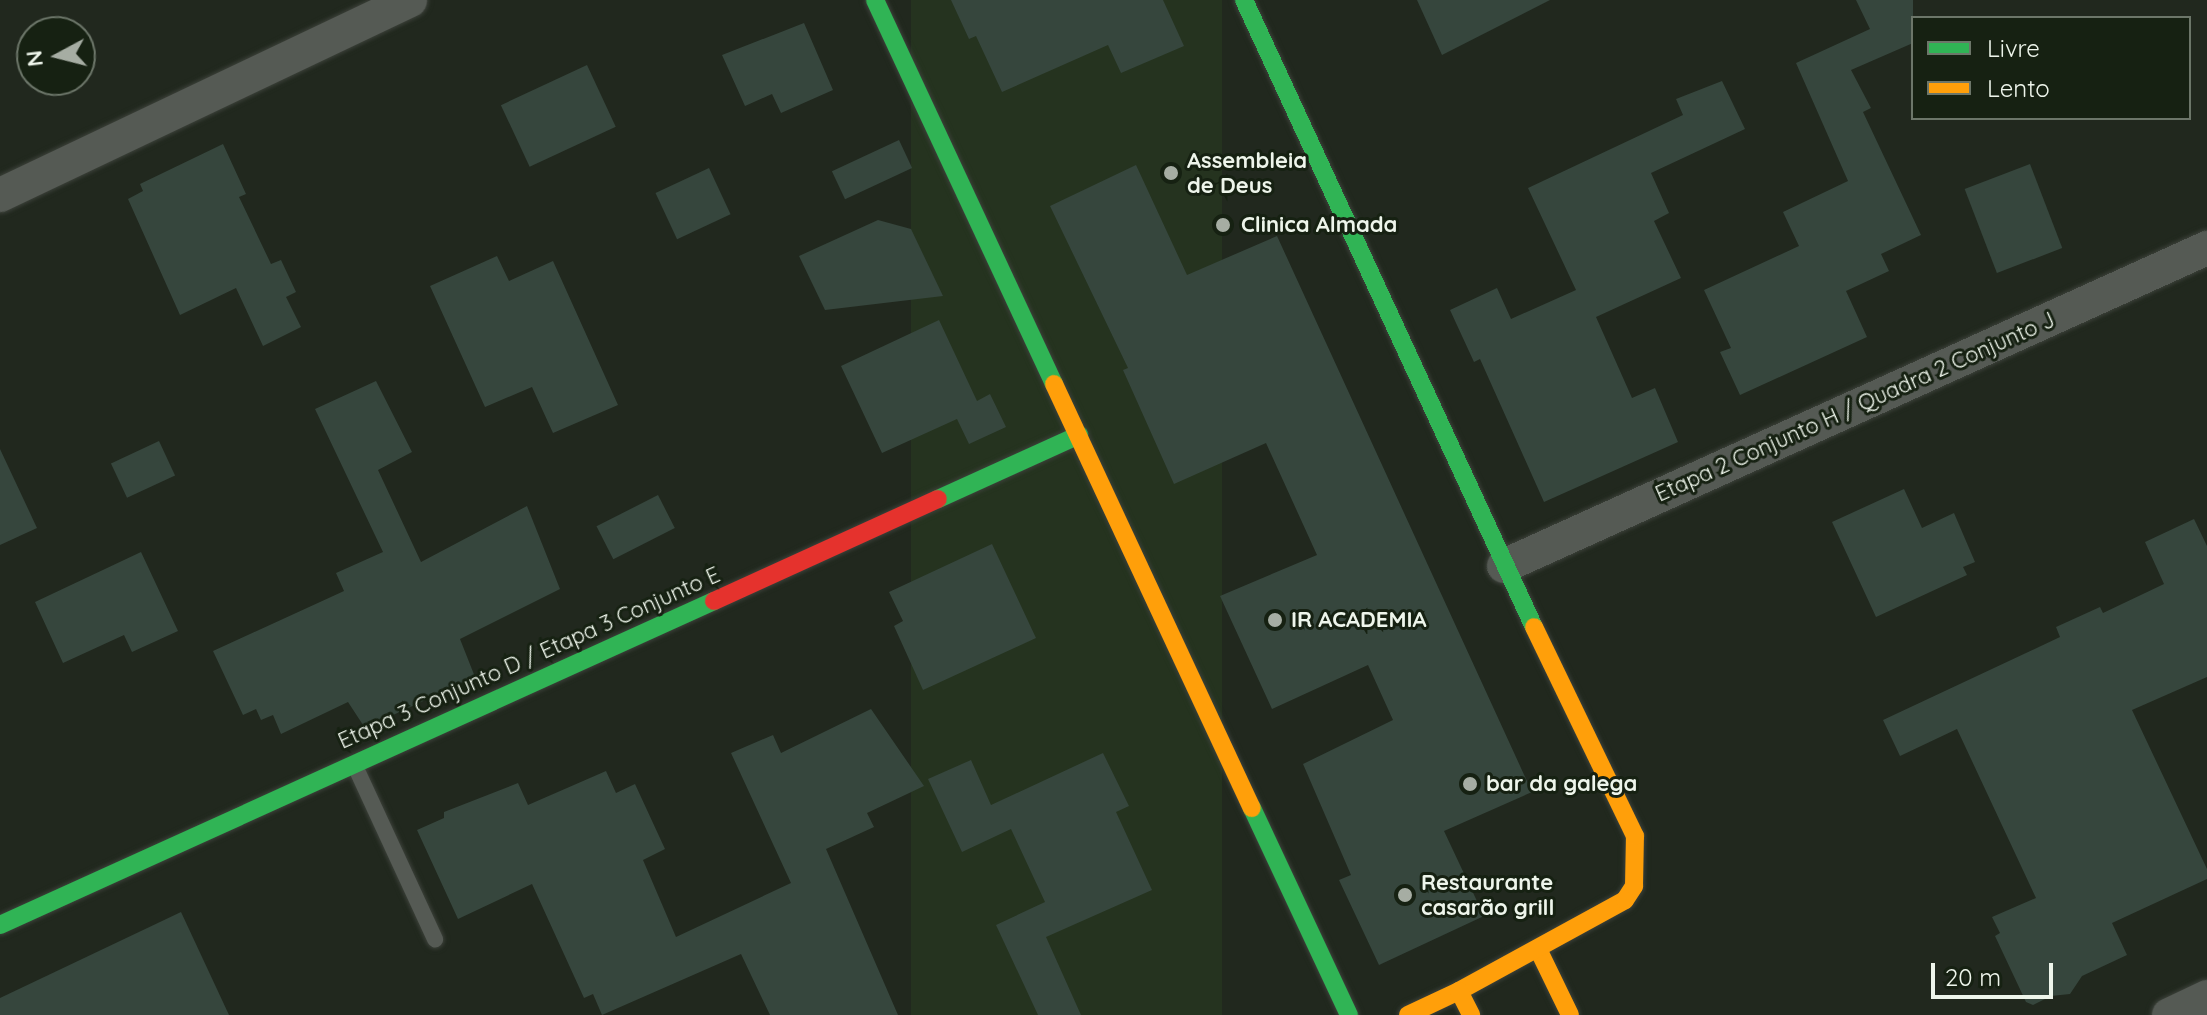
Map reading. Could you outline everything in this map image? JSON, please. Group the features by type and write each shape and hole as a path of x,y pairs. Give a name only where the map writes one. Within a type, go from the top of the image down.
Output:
{"street":[{"path":"0,195 410,0"},
{"path":"875,0 1349,1015"},
{"path":"1244,0 1504,566 1635,836 1634,886 1625,900 1459,991 1408,1015"},
{"name":"Etapa 2 Conjunto H / Quadra 2 Conjunto J","path":"1504,566 2207,248"},
{"name":"Etapa 3 Conjunto D / Etapa 3 Conjunto E","path":"0,925 1079,435"},
{"path":"1538,949 1570,1015"},
{"path":"1459,991 1471,1015"},
{"path":"2169,1015 2207,997"}],"lane":[{"path":"354,764 435,939"}],"shaded area":[{"path":"911,0 1222,0 1222,1015 911,1015"}],"building":[{"path":"951,0 1163,0 1184,46 1121,73 1108,45 1002,92 976,36 969,39"},
{"path":"1417,0 1550,0 1442,55"},
{"path":"1856,0 1913,0 1911,44 1851,70 1871,108 1863,112 1921,235 1881,254 1889,271 1846,291 1867,337 1740,395 1720,352 1731,348 1704,290 1799,246 1783,212 1848,181 1796,63 1870,29"},
{"path":"804,23 833,90 781,113 772,94 745,106 722,55"},
{"path":"587,65 616,127 530,167 501,105"},
{"path":"1722,81 1745,129 1651,173 1669,213 1654,221 1681,278 1596,317 1632,398 1655,388 1678,442 1544,502 1480,359 1474,362 1450,310 1497,288 1511,319 1576,290 1528,188 1683,115 1676,99"},
{"path":"899,140 912,168 845,199 832,171"},
{"path":"223,144 246,194 239,197 271,264 281,260 296,292 286,297 301,327 263,346 236,288 180,315 128,199 143,191 140,184"},
{"path":"2030,164 2062,248 1997,273 1965,189"},
{"path":"1136,165 1187,275 1277,236 1532,792 1444,831 1484,916 1379,965 1339,880 1351,875 1303,764 1393,720 1368,665 1272,709 1220,596 1317,555 1266,443 1174,484 1123,370 1128,368 1050,206"},
{"path":"709,168 731,214 677,239 656,193"},
{"path":"878,220 911,229 943,296 825,310 799,256"},
{"path":"497,256 509,281 553,261 618,405 553,433 532,387 485,407 430,286"},
{"path":"939,320 977,401 990,394 1006,427 969,444 957,419 882,453 841,366"},
{"path":"376,381 412,452 378,470 421,562 527,506 560,589 460,639 475,677 365,728 348,702 281,734 273,715 261,720 256,709 243,715 213,651 344,591 336,573 383,552 315,409"},
{"path":"159,441 175,475 127,498 111,463"},
{"path":"0,449 37,528 0,545"},
{"path":"1904,489 1922,528 1954,513 1975,562 1963,567 1967,575 1876,617 1832,522"},
{"path":"658,495 675,528 613,559 597,526"},
{"path":"2194,519 2207,546 2207,677 2132,710 2207,869 2207,879 2112,923 2127,955 2082,976 2070,994 2051,996 2033,1005 2026,1002 1995,936 2000,933 1992,917 2036,898 1957,729 1900,756 1883,720 2060,637 2056,627 2100,607 2103,613 2164,584 2145,542"},
{"path":"992,544 1036,638 923,690 894,626 903,621 889,592"},
{"path":"141,552 178,631 132,652 124,635 63,663 35,602"},
{"path":"871,709 924,786 867,813 874,827 826,849 898,1015 770,1015 741,954 602,1015 593,994 584,998 532,884 458,919 417,830 444,818 444,812 518,783 528,805 606,771 616,793 635,784 665,849 643,860 676,937 791,883 731,753 773,735 781,753"},
{"path":"1103,753 1129,806 1116,812 1152,890 1046,937 1081,1015 1038,1015 996,925 1045,902 1011,829 962,852 928,779 971,760 991,805"},
{"path":"181,912 229,1015 0,1015 0,998"}],"traffic: fast":[{"path":"875,0 1054,384"},
{"path":"1244,0 1534,627"},
{"path":"938,499 1079,435"},
{"path":"0,925 714,601"},
{"path":"1252,808 1349,1015"}],"traffic: slow":[{"path":"1054,384 1252,808"},
{"path":"1459,991 1625,900 1634,886 1635,836 1534,627"},
{"path":"1538,949 1570,1015"},
{"path":"1408,1015 1459,991 1471,1015"}],"traffic: jam":[{"path":"714,601 938,499"}],"place":[{"name":"Assembleia de Deus","path":"1171,173"},
{"name":"Clinica Almada","path":"1223,225"},
{"name":"IR ACADEMIA","path":"1275,620"},
{"name":"bar da galega","path":"1470,784"},
{"name":"Restaurante casarão grill","path":"1405,895"}]}
